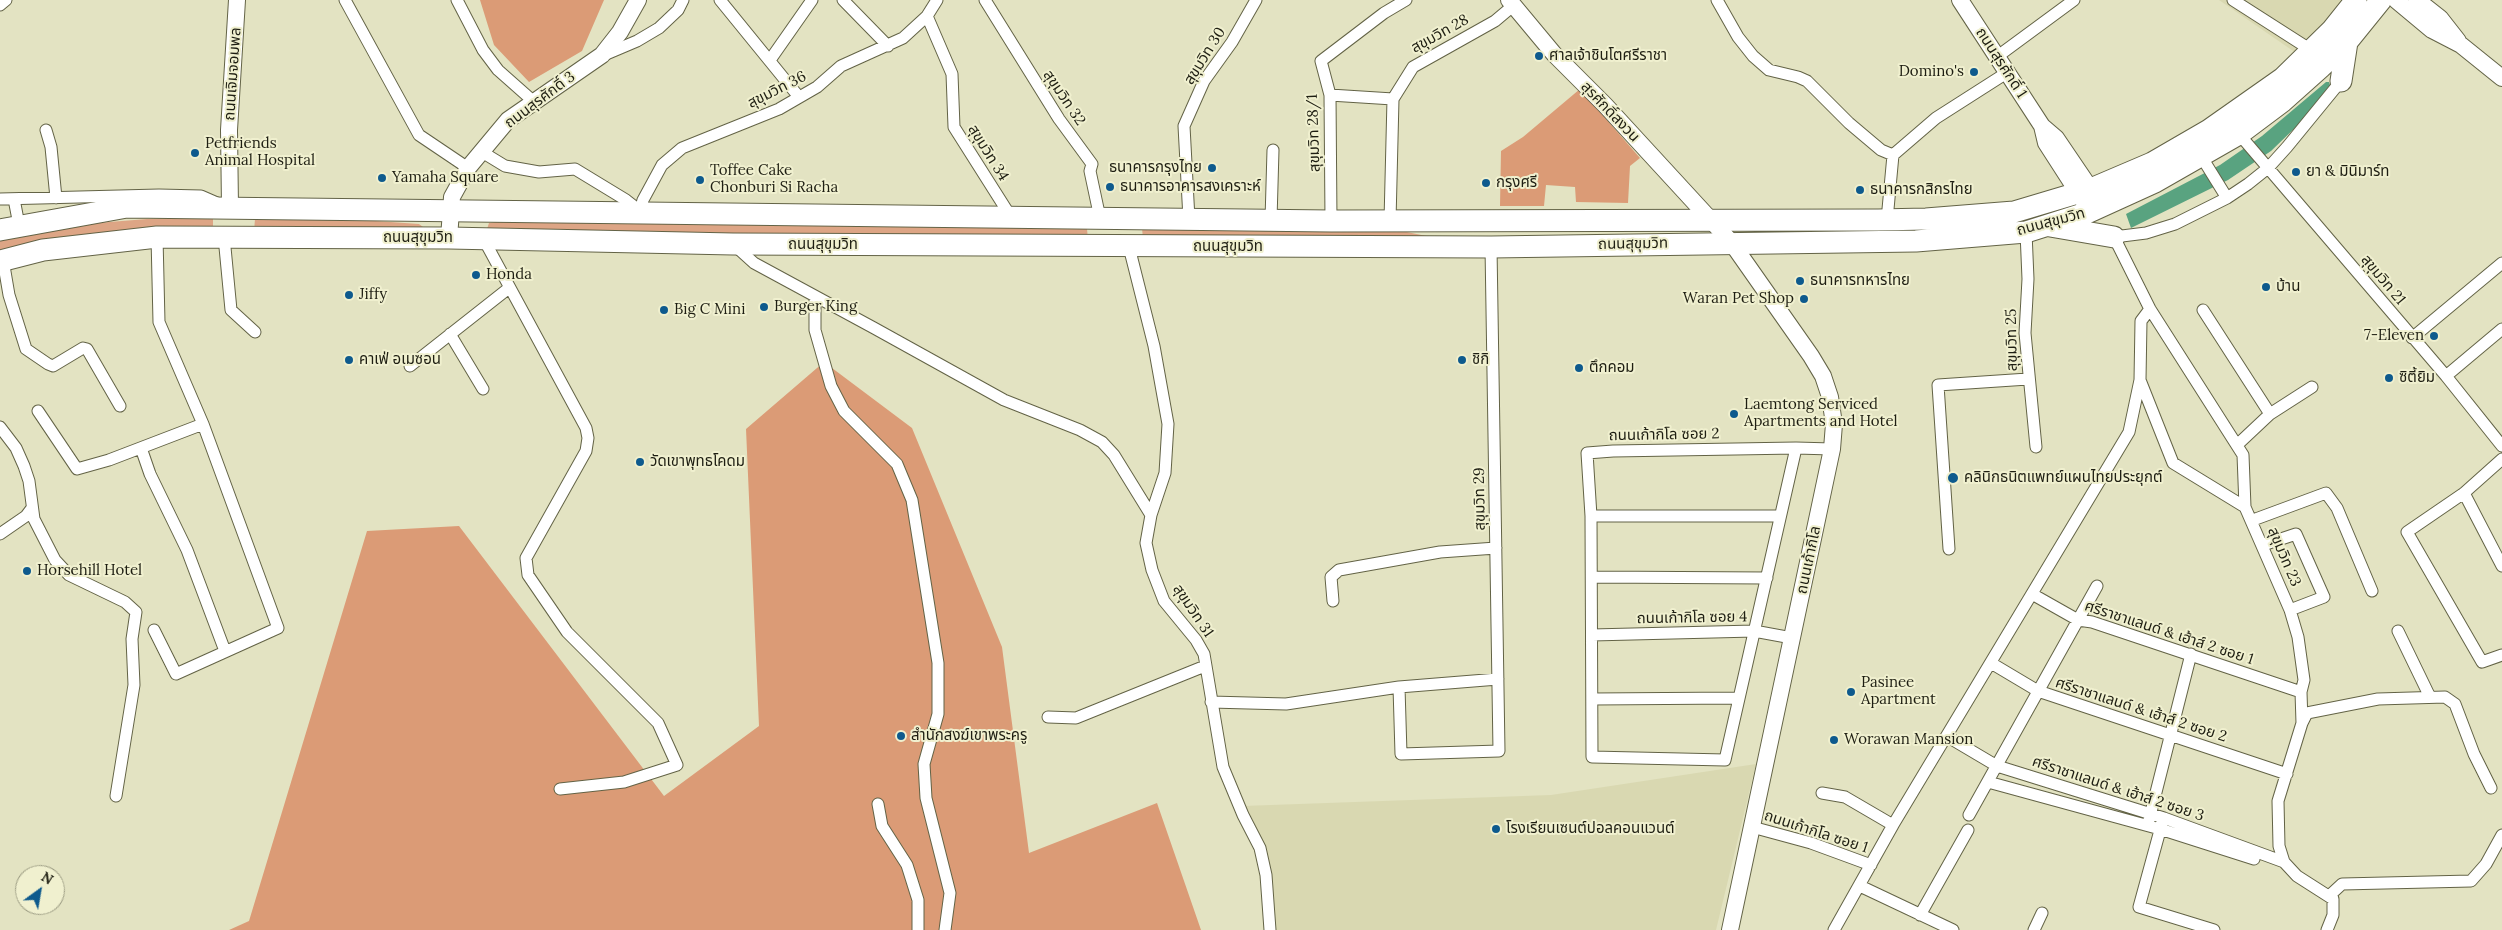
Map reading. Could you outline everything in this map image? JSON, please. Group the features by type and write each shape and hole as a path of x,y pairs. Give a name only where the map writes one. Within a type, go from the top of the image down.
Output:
{"highway":[{"name":"ถนนสุขุมวิท","path":"2,260 43,250 157,237 483,238 733,244 1129,247 1491,247 1731,242 1916,241 2026,232 2049,226 2209,130 2283,78 2332,30 2356,0"},
{"name":"ถนนสุขุมวิท","path":"10,227 127,201 230,207 1331,221 1887,220 2014,212 2090,200 2155,182 2205,162 2243,139 2347,42 2381,0"},
{"path":"2340,81 2347,42"},
{"path":"2049,226 2114,237"}],"main road":[{"name":"ถนนเจิมจอมพล","path":"230,207 229,130 237,0"},
{"name":"ถนนสุรศักดิ์ 3","path":"450,238 452,197 468,168 508,120 602,55 620,32 638,0"},
{"name":"ถนนสุรศักดิ์ 1","path":"1960,0 2042,126 2056,138 2090,200"},
{"path":"2396,0 2432,30 2460,45 2502,78"},
{"path":"2417,0 2440,18 2460,45"},
{"name":"สุรศักดิ์สงวน","path":"1512,2 1554,54 1713,221"},
{"name":"ถนนเก้ากิโล","path":"1713,221 1731,242 1780,310 1823,376 1830,398 1834,424 1832,449 1730,930"}],"street":[{"path":"0,5 6,0"},
{"path":"345,0 419,134 468,168"},
{"path":"457,0 483,50 498,70 534,102"},
{"path":"602,55 637,41 659,28 678,10 683,0"},
{"path":"720,0 799,97"},
{"path":"770,60 812,0"},
{"path":"842,0 888,46"},
{"name":"สุขุมวิท 36","path":"640,211 643,200 662,165 682,148 780,109 817,87 841,66 903,38 927,16 937,0"},
{"name":"สุขุมวิท 32","path":"985,0 1059,119 1092,164 1090,171 1100,218"},
{"name":"สุขุมวิท 30","path":"1189,219 1184,126 1204,81 1232,42 1256,0"},
{"name":"สุขุมวิท 28/1","path":"1331,221 1330,96 1320,61 1384,13 1406,0"},
{"path":"1717,0 1738,37 1769,70 1798,77 1806,81 1849,123 1881,150 1893,156"},
{"path":"1998,56 2074,0"},
{"path":"2233,0 2311,50"},
{"name":"สุขุมวิท 28","path":"1390,221 1394,99 1413,67 1495,22 1512,2"},
{"name":"สุขุมวิท 34","path":"927,16 952,74 954,127 1011,217"},
{"path":"1887,220 1893,156 1936,118 2008,72"},
{"path":"2114,237 2146,233 2175,224 2224,193 2264,164 2340,81"},
{"path":"1330,96 1394,99"},
{"path":"46,130 56,198"},
{"name":"สุขุมวิท 21","path":"2243,139 2500,441"},
{"path":"1272,220 1273,150"},
{"path":"482,152 505,166 539,172 575,169 626,200 640,211"},
{"path":"2205,162 2224,193"},
{"path":"0,199 56,198 127,201"},
{"path":"10,227 14,199"},
{"name":"สุขุมวิท 25","path":"2026,232 2028,279 2025,333 2036,447"},
{"path":"154,630 176,674 278,628 204,424 159,322 157,237"},
{"path":"224,237 232,310 255,332"},
{"name":"สุขุมวิท 23","path":"2114,237 2150,309 2243,455 2245,507 2264,545 2290,610 2298,637 2304,680 2301,692 2302,723 2278,801 2279,846 2284,862"},
{"path":"483,238 586,428 588,438 586,451 526,558 525,565 528,575 568,632 658,723 677,764 624,782 560,789"},
{"path":"733,244 754,264 1004,400 1080,430 1102,442 1114,455 1151,515"},
{"name":"สุขุมวิท 31","path":"1129,247 1154,346 1168,424 1165,473 1151,515 1146,543 1152,570 1164,601 1196,640 1204,654 1223,767 1243,815 1260,848 1266,874 1270,930"},
{"name":"สุขุมวิท 29","path":"1399,687 1401,754 1499,751 1491,247"},
{"path":"2,260 9,295 26,349 53,366 83,348 87,349 120,406"},
{"path":"2412,338 2502,263"},
{"path":"410,366 509,288"},
{"path":"815,297 816,330 831,386 844,411 896,464 912,500 938,663 938,714 924,764 926,798 950,893 944,930"},
{"path":"1834,930 1894,825 2129,432 2140,380 2141,321 2150,309"},
{"path":"2204,310 2270,414"},
{"path":"2446,376 2502,329"},
{"path":"450,334 483,389"},
{"path":"1949,549 1938,385 2028,379"},
{"path":"2140,380 2173,463 2245,507"},
{"path":"2237,445 2270,414 2312,387"},
{"path":"38,411 77,470 204,424"},
{"path":"2,433 24,466 29,481 34,519 55,560 69,576 125,602 136,612 132,639 134,685 116,796"},
{"path":"142,448 150,474 186,550 224,651"},
{"path":"1779,516 1591,516 1592,757 1725,760 1796,448"},
{"name":"ถนนเก้ากิโล ซอย 2","path":"1591,516 1587,453 1796,448 1832,449"},
{"path":"2502,459 2464,493 2407,532 2482,662 2502,655"},
{"path":"2253,520 2326,493 2336,508 2372,591"},
{"path":"2464,493 2502,566"},
{"path":"0,534 26,516 32,508"},
{"path":"2264,545 2296,534 2324,597 2290,610"},
{"path":"1333,601 1331,577 1338,570 1440,552 1496,548"},
{"path":"1592,577 1767,578"},
{"path":"1969,816 2097,586"},
{"name":"ศรีราชาแลนด์ & เฮ้าส์ 2 ซอย 1","path":"2032,594 2078,620 2092,622 2301,692"},
{"name":"ถนนเก้ากิโล ซอย 4","path":"1592,635 1754,631 1792,638"},
{"path":"2398,631 2430,697"},
{"path":"2148,826 2191,654"},
{"name":"ศรีราชาแลนด์ & เฮ้าส์ 2 ซอย 2","path":"1991,663 2038,691 2287,774"},
{"path":"1048,716 1076,718 1205,666"},
{"path":"1211,702 1286,704 1399,687 1498,679"},
{"path":"2302,723 2307,713 2378,699 2445,697 2455,704 2474,754 2491,788"},
{"path":"1593,699 1738,698"},
{"name":"ศรีราชาแลนด์ & เฮ้าส์ 2 ซอย 3","path":"1948,737 1997,766 2150,813 2284,862"},
{"name":"ศรีราชาแลนด์ & เฮ้าส์ 2 ซอย 3","path":"1988,782 2160,829 2279,866 2297,876"},
{"path":"1822,793 1845,797 1894,825"},
{"path":"878,804 882,826 906,865 918,900 918,930"},
{"path":"2164,818 2139,907 2214,930"},
{"name":"ถนนเก้ากิโล ซอย 1","path":"1752,827 1812,843 1871,865"},
{"path":"1920,915 1968,830"},
{"path":"2329,896 2342,884 2471,881 2486,864 2502,835"},
{"path":"2284,862 2297,876 2329,896 2335,903 2327,930"},
{"path":"1860,886 1953,930"},
{"path":"2034,930 2042,913"}],"shaded area":[{"path":"480,0 604,0 582,51 529,82 494,45"},
{"path":"2219,0 2351,0 2299,55"},
{"path":"2326,82 2329,82 2330,85 2299,124 2271,151 2228,180 2131,228 2126,214 2220,165 2262,136"},
{"path":"1580,89 1640,158 1630,166 1628,203 1576,202 1575,187 1546,185 1544,206 1500,206 1501,151 1523,137"},
{"path":"213,218 213,229 0,253 0,241 97,223 147,219"},
{"path":"255,219 376,221 419,224 423,227 423,230 254,231"},
{"path":"489,223 1087,229 1088,239 487,229"},
{"path":"1142,228 1402,231 1431,237 1143,239"},
{"path":"824,362 912,428 1002,647 1029,853 1157,803 1201,930 229,930 249,921 367,531 459,526 664,796 759,726 746,429"},
{"name":"โรงเรียนเซนต์ปอลคอนแวนต์","path":"1756,764 1716,930 1271,930 1268,884 1243,806 1551,795"}],"place":[{"name":"ศาลเจ้าชินโตศรีราชา","path":"1539,56"},
{"name":"Domino's","path":"1974,72"},
{"name":"Petfriends Animal Hospital","path":"195,153"},
{"name":"ธนาคารกรุงไทย","path":"1212,168"},
{"name":"ยา & มินิมาร์ท","path":"2296,172"},
{"name":"Yamaha Square","path":"382,178"},
{"name":"Toffee Cake Chonburi Si Racha","path":"700,180"},
{"name":"กรุงศรี","path":"1486,183"},
{"name":"ธนาคารอาคารสงเคราะห์","path":"1110,187"},
{"name":"ธนาคารกสิกรไทย","path":"1860,190"},
{"name":"Honda","path":"476,275"},
{"name":"ธนาคารทหารไทย","path":"1800,281"},
{"name":"บ้าน","path":"2266,287"},
{"name":"Jiffy","path":"349,295"},
{"name":"Waran Pet Shop","path":"1804,299"},
{"name":"Burger King","path":"764,307"},
{"name":"Big C Mini","path":"664,310"},
{"name":"7-Eleven","path":"2434,336"},
{"name":"คาเฟ่ อเมซอน","path":"349,360"},
{"name":"ชิกิ","path":"1462,360"},
{"name":"ตึกคอม","path":"1579,368"},
{"name":"ซิตี้ยิม","path":"2389,378"},
{"name":"Laemtong Serviced Apartments and Hotel","path":"1734,414"},
{"name":"วัดเขาพุทธโคดม","path":"640,462"},
{"name":"คลินิกธนิตแพทย์แผนไทยประยุกต์","path":"1953,478"},
{"name":"Horsehill Hotel","path":"27,571"},
{"name":"Pasinee Apartment","path":"1851,692"},
{"name":"สำนักสงฆ์เขาพระครู","path":"901,736"},
{"name":"Worawan Mansion","path":"1834,740"},
{"name":"โรงเรียนเซนต์ปอลคอนแวนต์","path":"1496,829"}]}
